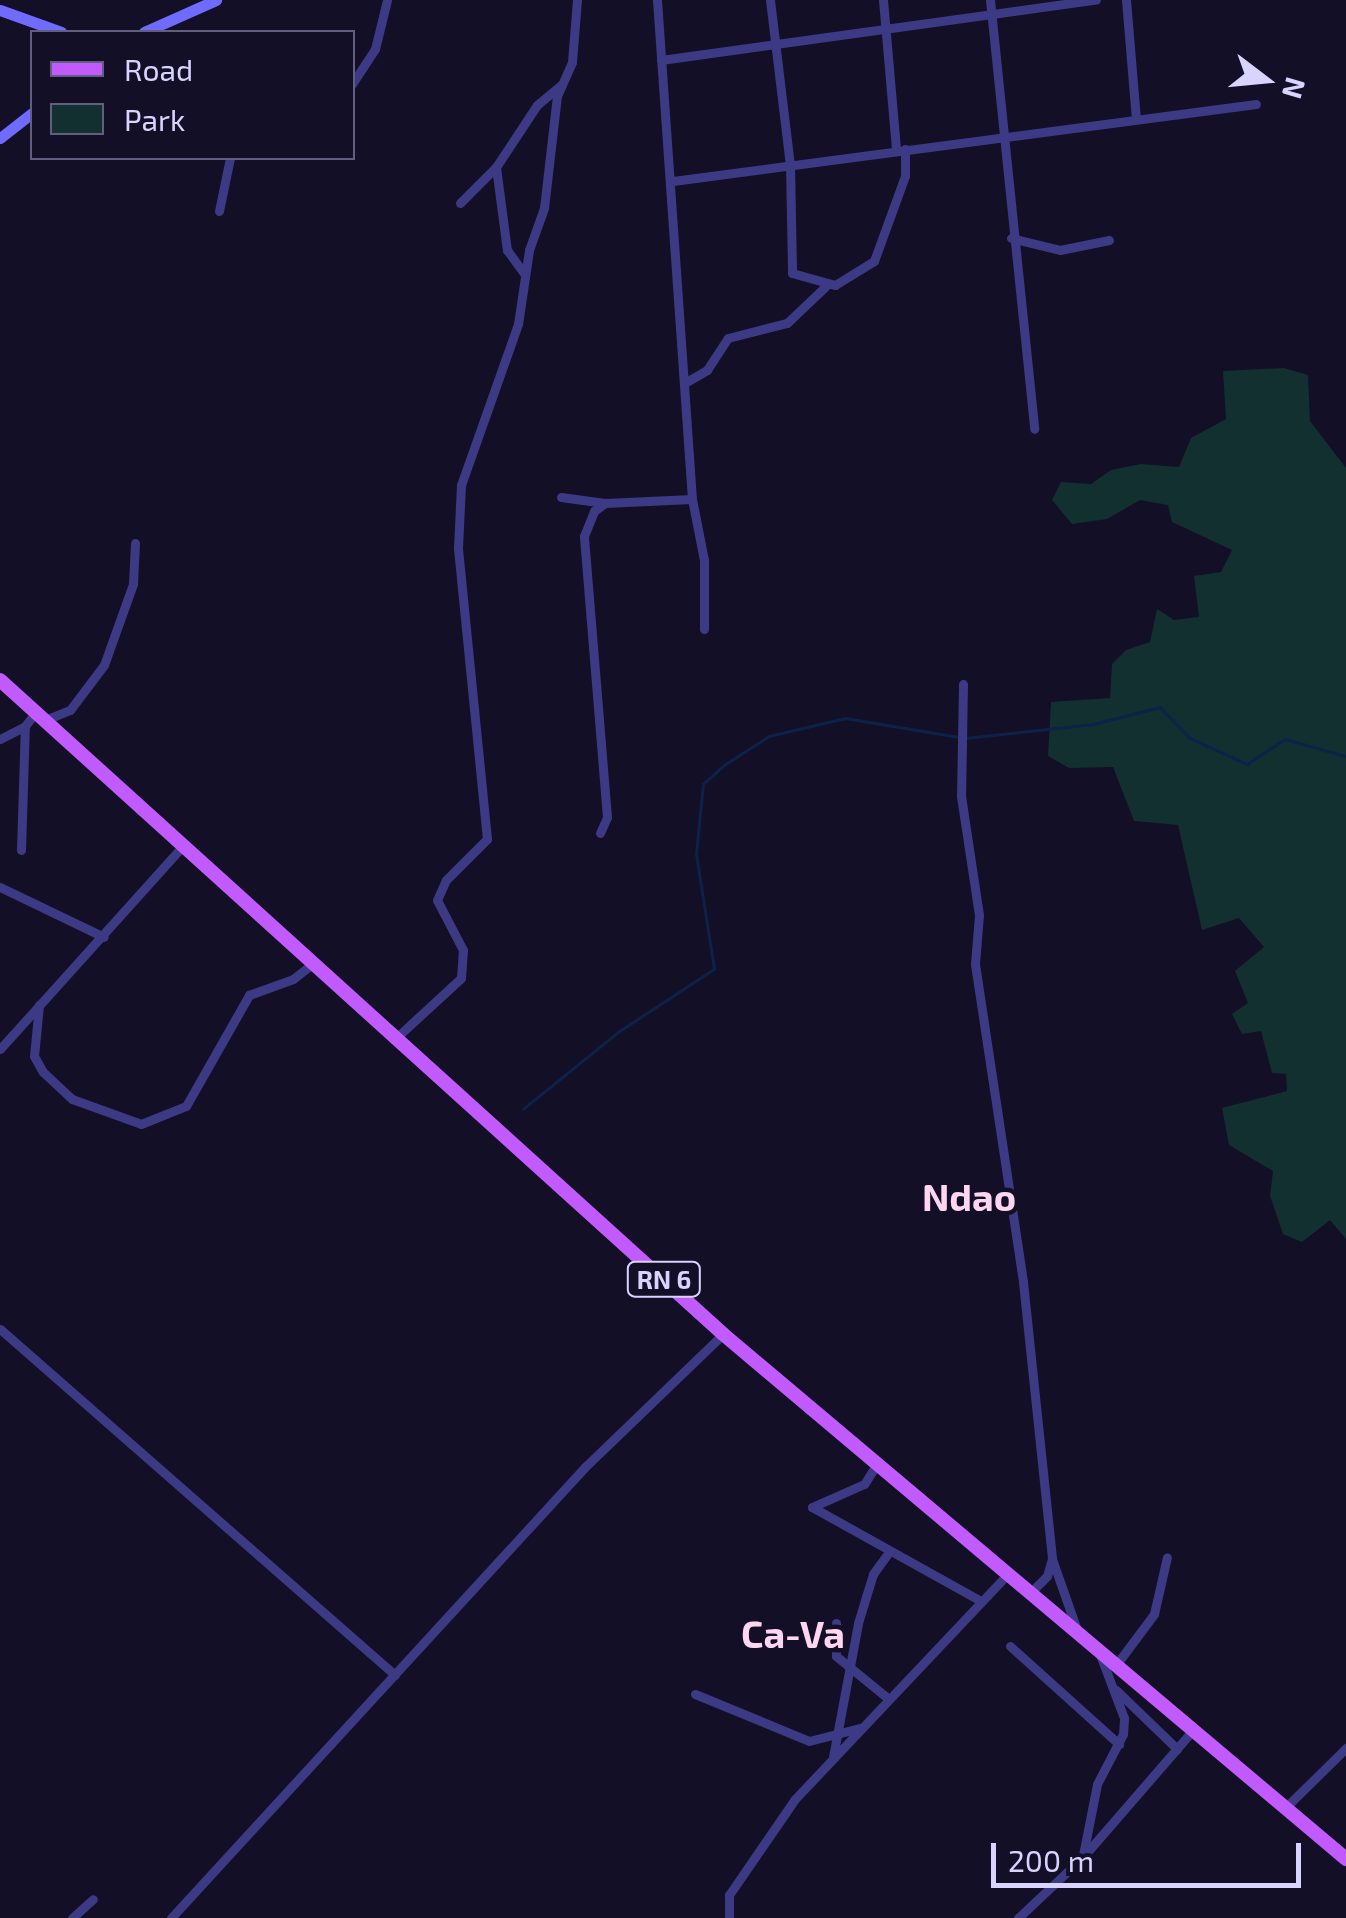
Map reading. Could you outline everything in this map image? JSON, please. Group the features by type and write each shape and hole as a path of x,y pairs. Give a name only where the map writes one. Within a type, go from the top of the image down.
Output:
{"main road":[{"name":"RN 6","path":"0,680 722,1334 1346,1859"}],"street":[{"path":"148,30 216,0"},
{"path":"355,79 375,49 387,0"},
{"path":"396,1038 461,978 463,950 437,900 446,880 486,839 458,548 461,485 515,336 524,273 544,208 577,0"},
{"path":"657,0 688,380 692,499 704,560 704,629"},
{"path":"770,0 790,164 792,273 835,285"},
{"path":"688,380 707,370 728,338 787,323 821,287 835,285 880,251 905,176 883,0"},
{"path":"990,0 1011,238 1034,429"},
{"path":"661,60 1096,0"},
{"path":"1126,0 1136,120"},
{"path":"0,10 55,30"},
{"path":"460,203 496,167 536,105 563,84"},
{"path":"673,181 1256,104"},
{"path":"0,138 30,116"},
{"path":"219,211 230,160"},
{"path":"496,167 507,250 524,273"},
{"path":"1011,238 1060,250 1109,240"},
{"path":"561,497 605,503 692,499"},
{"path":"600,833 607,817 584,536 594,511 605,503"},
{"path":"0,739 40,716 70,710 104,665 133,584 135,544"},
{"path":"963,684 961,796 978,915 975,964 1023,1282 1052,1559 1078,1633"},
{"path":"20,850 25,726"},
{"path":"0,1048 181,848"},
{"path":"0,887 104,936"},
{"path":"39,1004 34,1056 43,1072 72,1098 141,1124 186,1106 249,995 293,979 310,964"},
{"path":"0,1329 394,1674"},
{"path":"171,1918 651,1398 722,1334"},
{"path":"878,1462 864,1484 812,1507 981,1601"},
{"path":"832,1760 869,1583 889,1552"},
{"path":"1116,1665 1154,1614 1167,1557"},
{"path":"1030,1593 1047,1576 1052,1559"},
{"path":"729,1918 729,1895 746,1868 832,1760 1008,1574"},
{"path":"836,1623 836,1656 889,1699"},
{"path":"1010,1646 1119,1744"},
{"path":"1083,1857 1097,1784 1119,1744 1124,1718 1098,1650"},
{"path":"1114,1688 1177,1749"},
{"path":"695,1694 786,1736 810,1741 863,1727"},
{"path":"1018,1918 1083,1857 1193,1730"},
{"path":"1285,1808 1346,1748"},
{"path":"72,1918 93,1899"}],"green space":[{"path":"1284,368 1308,375 1310,421 1346,468 1346,1239 1330,1220 1302,1242 1283,1234 1270,1196 1273,1171 1229,1145 1222,1108 1287,1091 1286,1074 1272,1073 1261,1031 1242,1034 1232,1014 1248,1003 1235,971 1264,947 1239,918 1202,930 1178,825 1134,821 1113,767 1069,768 1048,756 1051,702 1110,698 1112,664 1126,650 1150,642 1157,609 1174,620 1199,617 1194,576 1221,572 1232,550 1172,522 1168,505 1140,500 1107,519 1072,524 1052,500 1061,482 1091,484 1111,470 1141,464 1179,467 1191,438 1226,419 1223,371"}],"waterway":[{"path":"966,738 1093,724 1160,707 1190,738 1247,764 1285,739 1346,756"},
{"path":"523,1109 618,1032 714,969 696,854 703,784 724,765 769,736 845,718 958,737"}],"district":[{"name":"Ndao","path":"969,1197"},
{"name":"Ca-Va","path":"793,1634"}]}
